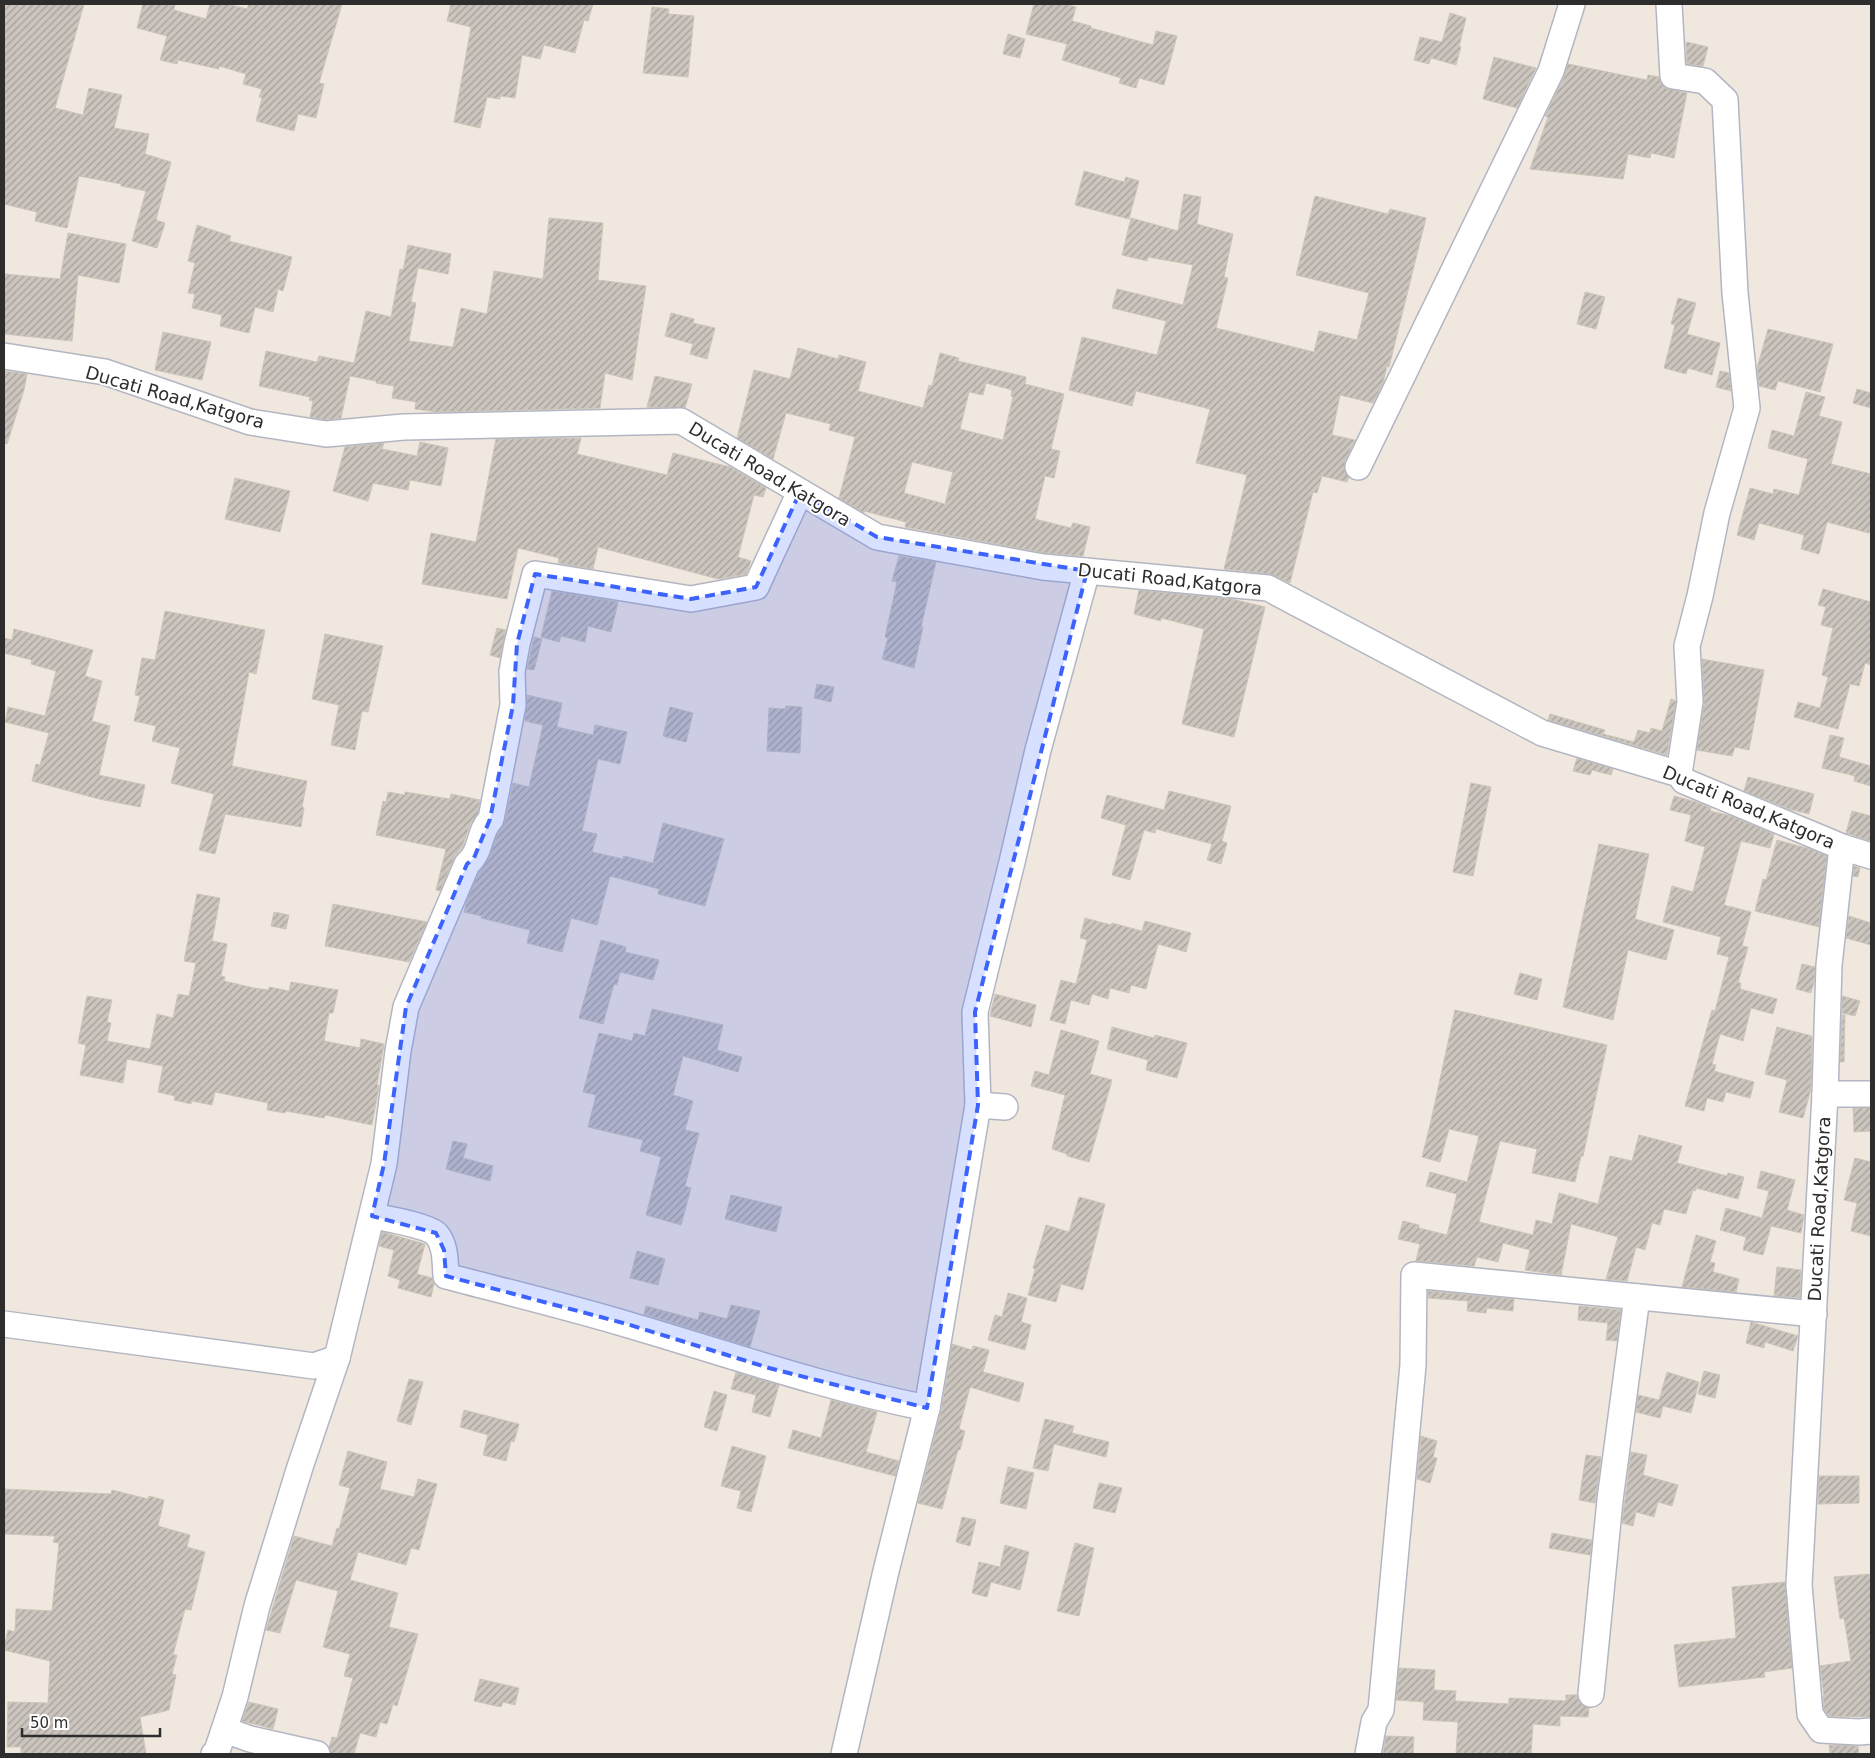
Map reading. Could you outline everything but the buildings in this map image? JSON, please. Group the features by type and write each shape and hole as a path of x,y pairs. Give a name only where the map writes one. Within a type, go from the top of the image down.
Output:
{"street":[{"path":"1358,467 1551,71 1572,4"},
{"path":"1669,4 1673,76 1705,81 1725,100 1735,293 1746,408 1716,513 1700,596 1687,646 1690,702 1679,774"},
{"name":"Ducati Road,Katgora","path":"4,356 105,372 250,422 326,434 404,427 681,421 877,537 1042,566 1268,588 1542,733 1679,774 1684,781 1842,847 1829,965 1825,1094 1799,1585 1810,1714 1821,1730 1871,1731"},
{"path":"214,1754 217,1751 236,1697 257,1606 300,1467 337,1358 384,1164 398,1051 406,1007 467,864 474,858 481,836 487,822 491,818 513,705 512,671 535,574 691,599 756,588 800,492"},
{"path":"844,1754 886,1571 928,1408 978,1104 974,1012 1038,750 1087,571"},
{"path":"1842,847 1871,856"},
{"path":"1825,1094 1871,1094"},
{"path":"978,1104 1005,1107"},
{"path":"372,1216 426,1228 436,1233 444,1250 446,1276 627,1324 788,1373 883,1399 928,1408"},
{"path":"1368,1754 1374,1722 1381,1710 1413,1365 1414,1275 1814,1314"},
{"path":"1591,1694 1610,1500 1637,1297"},
{"path":"4,1324 314,1366 337,1358"},
{"path":"225,1730 250,1739 317,1754"}],"highlighted area":[{"path":"800,492 877,537 1087,571 975,1012 978,1105 927,1408 769,1368 627,1324 446,1276 444,1250 436,1233 372,1216 384,1164 406,1007 467,864 474,858 490,819 513,705 517,644 535,574 691,599 756,587"}]}
